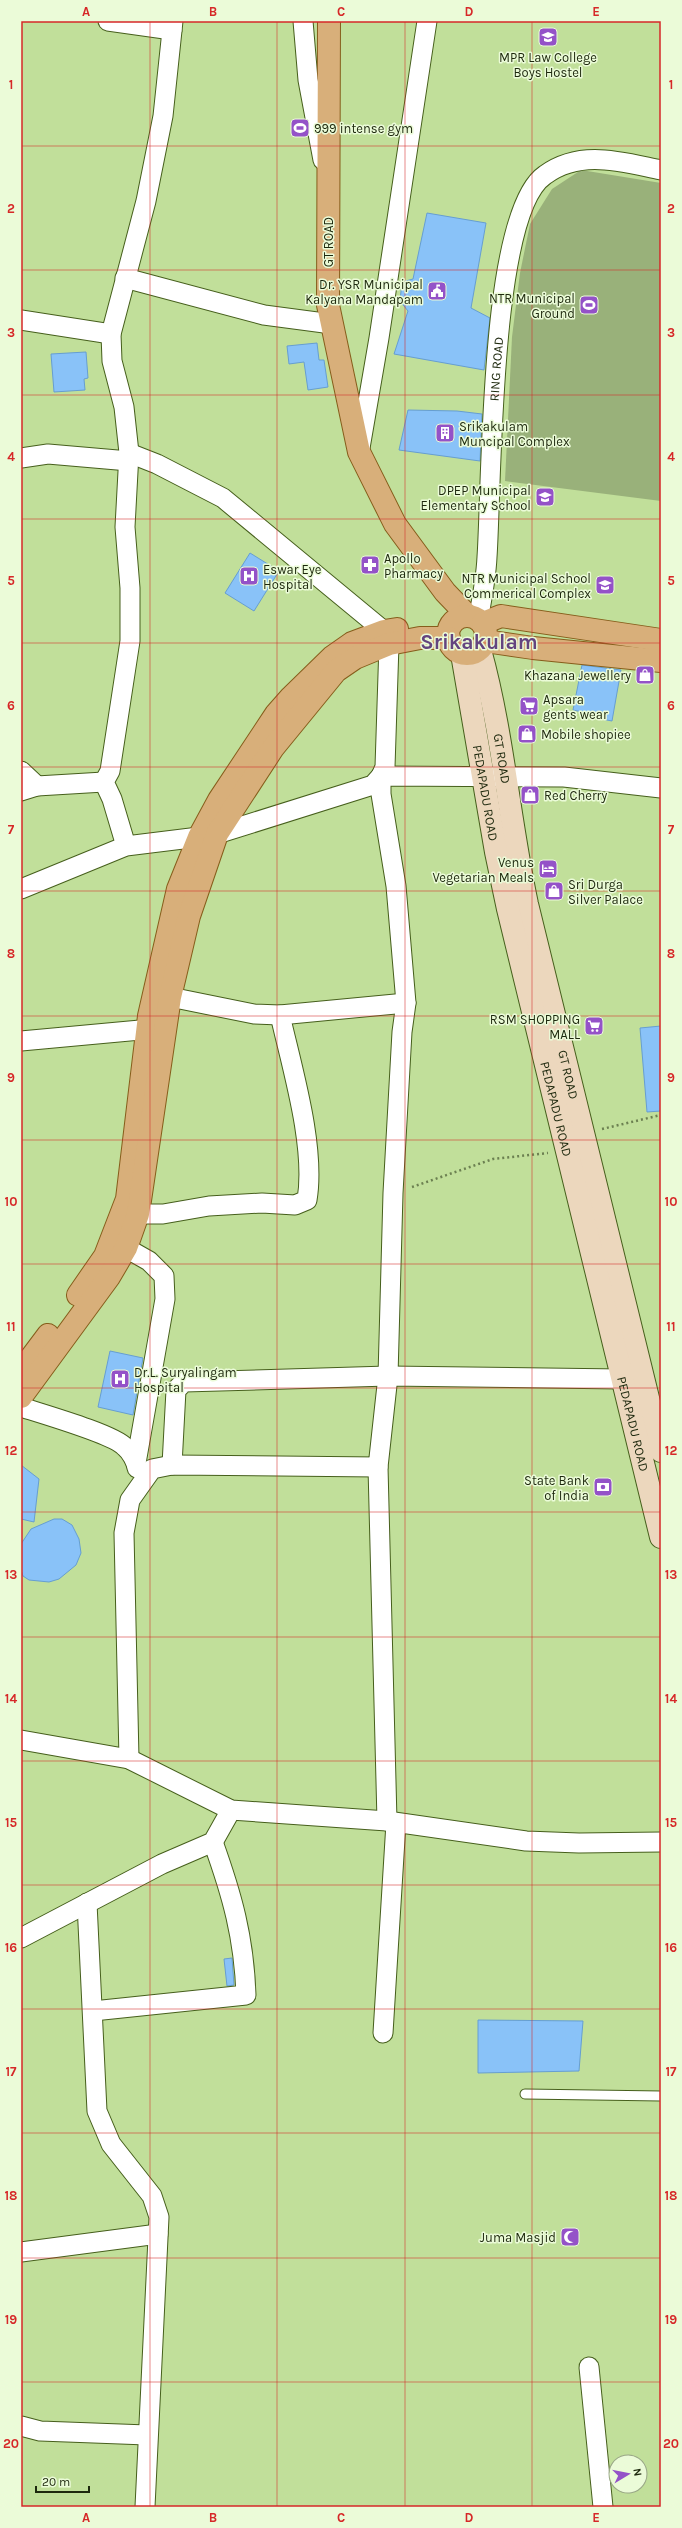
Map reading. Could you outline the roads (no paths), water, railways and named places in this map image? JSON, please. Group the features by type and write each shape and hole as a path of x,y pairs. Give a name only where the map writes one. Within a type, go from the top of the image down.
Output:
{"main road":[{"name":"GT ROAD","path":"329,21 328,305 359,452 395,524 445,592 468,632 491,689 515,848 577,1147 661,1451"},
{"path":"468,632 502,616 661,640"},
{"path":"21,1371 105,1256 118,1224 130,1179 142,1058 170,997 208,835 219,800 276,714 291,697 342,650 366,636 386,637 422,626 468,632 533,648 661,661"},
{"name":"PEDAPADU ROAD","path":"468,632 482,778 508,908 577,1147 621,1379 661,1537"},
{"path":"21,1397 109,1277 126,1248 138,1214 157,1028 149,1016 178,889 208,835"}],"street":[{"path":"108,21 172,26 163,116 146,201 111,334 112,361 124,407 129,457 125,527 130,588 130,641 110,771 104,782 126,846"},
{"path":"304,21 308,80 328,181"},
{"path":"359,452 379,338 427,21"},
{"name":"RING ROAD","path":"468,632 487,558 497,348 509,257 524,202 544,175 572,160 600,159 661,170"},
{"path":"125,278 264,315 332,324"},
{"path":"21,320 111,334"},
{"path":"21,458 48,454 129,457 157,464 223,498 386,637 385,767 381,776 372,786 208,835 126,846 21,889"},
{"path":"21,771 29,789 104,782"},
{"path":"381,776 482,778 564,777 661,788"},
{"path":"381,776 381,794 396,886 406,1003 402,1032 393,1193 388,1376 378,1467 392,1822 383,2033"},
{"path":"170,997 254,1014 280,1015 406,1003"},
{"path":"138,1214 163,1214 209,1206 262,1203 295,1205 307,1200 309,1189 305,1132 280,1015"},
{"path":"21,1041 157,1028"},
{"path":"126,1248 150,1261 164,1276 165,1299 136,1463 140,1485"},
{"path":"172,1465 176,1390 184,1382 388,1376 621,1379"},
{"path":"21,1407 104,1436 125,1446 136,1463"},
{"path":"129,1759 124,1533 130,1500 152,1469 172,1465 378,1467"},
{"path":"21,1740 129,1759 231,1810 392,1822 526,1841 579,1843 661,1842"},
{"path":"21,1938 162,1864 213,1842 231,1810"},
{"path":"92,2011 246,1995 243,1946 240,1929 213,1842"},
{"path":"87,1903 97,2111 111,2144 152,2196 159,2217 147,2435 145,2507"},
{"path":"21,2252 158,2234"},
{"path":"589,2367 603,2507"},
{"path":"21,2426 40,2432 147,2435"}],"lane":[{"path":"525,2094 661,2096"}],"place":[{"name":"MPR Law College Boys Hostel","path":"548,37"},
{"name":"999 intense gym","path":"300,128"},
{"name":"Dr. YSR Municipal Kalyana Mandapam","path":"437,291"},
{"name":"NTR Municipal Ground","path":"589,305"},
{"name":"Srikakulam Muncipal Complex","path":"445,433"},
{"name":"DPEP Municipal Elementary School","path":"545,497"},
{"name":"Apollo Pharmacy","path":"370,565"},
{"name":"Eswar Eye Hospital","path":"249,576"},
{"name":"NTR Municipal School Commerical Complex","path":"605,585"},
{"name":"Khazana Jewellery","path":"645,675"},
{"name":"Apsara gents wear","path":"529,706"},
{"name":"Mobile shopiee","path":"527,734"},
{"name":"Red Cherry","path":"530,795"},
{"name":"Venus Vegetarian Meals","path":"548,869"},
{"name":"Sri Durga Silver Palace","path":"554,891"},
{"name":"RSM SHOPPING MALL","path":"594,1026"},
{"name":"Dr.L. Suryalingam Hospital","path":"120,1379"},
{"name":"State Bank of India","path":"603,1487"},
{"name":"Juma Masjid","path":"570,2237"}],"district":[{"name":"Srikakulam","path":"479,642"}]}
